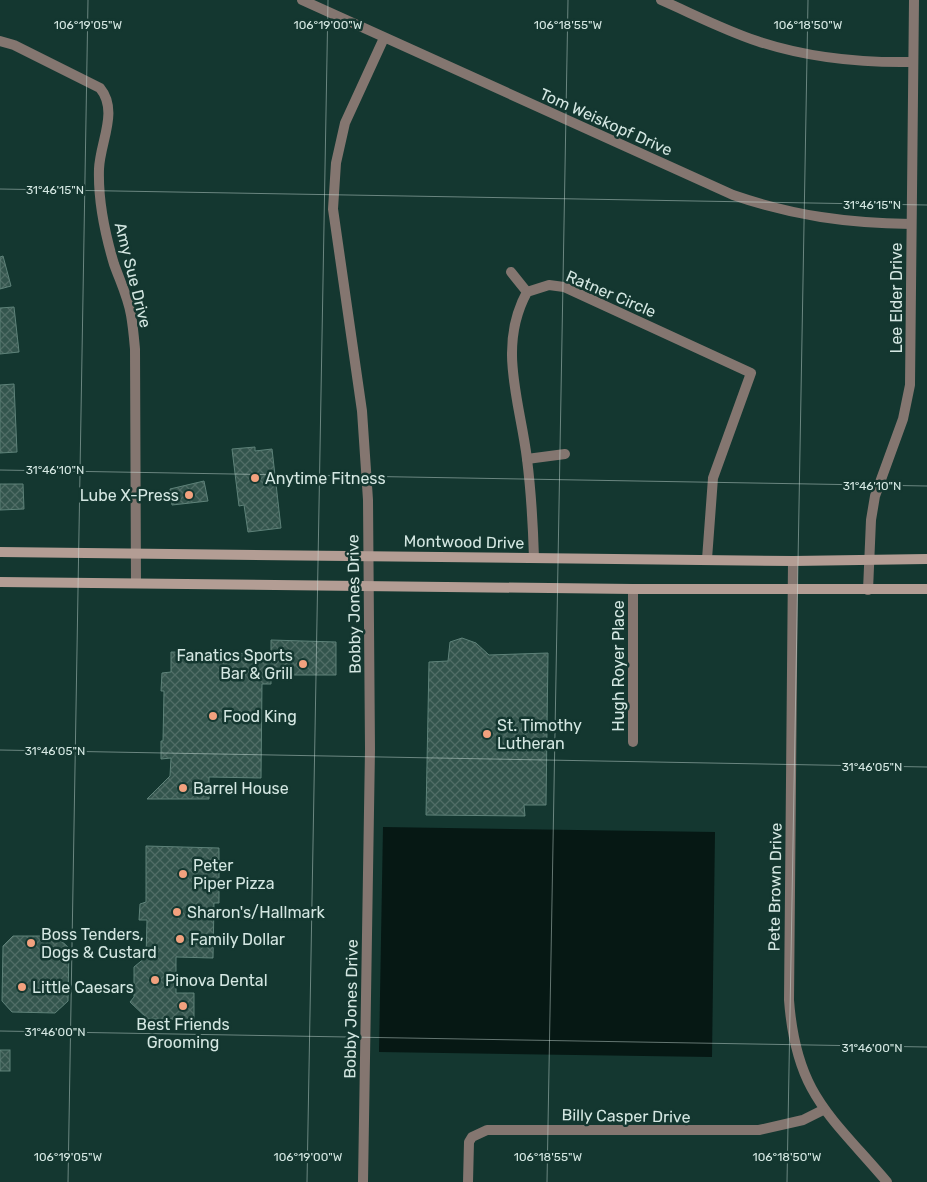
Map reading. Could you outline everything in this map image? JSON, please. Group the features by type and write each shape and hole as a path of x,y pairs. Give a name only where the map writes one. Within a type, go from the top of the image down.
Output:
{"main road":[{"name":"Montwood Drive","path":"0,552 793,561 869,561 927,558"},
{"path":"0,582 633,589 927,589"}],"street":[{"name":"Tom Weiskopf Drive","path":"302,0 733,195 803,216 843,221 911,224"},
{"path":"661,0 720,27 784,49 855,61 913,62"},
{"name":"Lee Elder Drive","path":"868,590 871,520 876,496 903,419 910,385 914,0"},
{"name":"Bobby Jones Drive","path":"364,1182 370,749 368,491 363,419 341,271 334,195 336,162 345,123 384,38"},
{"name":"Amy Sue Drive","path":"0,41 14,45 100,88 108,101 110,111 102,148 100,190 115,264 131,316 135,349 136,583"},
{"path":"511,272 527,292 520,306 510,347 527,458 534,558"},
{"name":"Ratner Circle","path":"527,292 549,285 564,287 751,373 713,478 707,559"},
{"path":"527,458 565,454"},
{"name":"Pete Brown Drive","path":"793,561 789,1000 791,1029 800,1064 823,1110 887,1182"},
{"name":"Hugh Royer Place","path":"633,589 633,742"},
{"name":"Billy Casper Drive","path":"468,1182 469,1142 472,1137 487,1130 759,1130 803,1120 823,1110"}],"shaded area":[{"path":"383,827 715,832 712,1057 379,1052"}],"building":[{"path":"3,256 11,286 0,289 0,257"},
{"path":"14,307 19,352 0,354 0,308"},
{"path":"14,384 17,452 0,453 0,385"},
{"name":"Anytime Fitness","path":"255,447 255,451 272,449 281,528 248,532 244,505 239,506 232,449"},
{"name":"Lube X-Press","path":"204,481 208,501 172,505 170,489"},
{"path":"0,484 23,484 24,509 0,510"},
{"name":"St. Timothy Lutheran","path":"462,638 476,643 489,655 548,653 546,805 524,805 525,816 426,815 429,662 448,661 450,642"},
{"name":"Food King","path":"271,640 336,642 336,675 271,675 271,684 262,684 261,778 209,777 209,799 147,799 170,776 171,758 161,759 164,691 161,691 162,673 171,672 171,652 271,654"},
{"path":"146,846 219,848 219,903 214,903 213,958 176,957 176,993 194,993 194,1019 148,1019 130,1002 134,997 134,967 146,957 147,920 139,920 140,904 146,902"},
{"path":"13,936 56,936 69,948 68,1001 55,1013 12,1012 2,1001 3,946"},
{"path":"0,1050 10,1050 10,1071 0,1071"}],"place":[{"name":"Anytime Fitness","path":"255,478"},
{"name":"Lube X-Press","path":"189,495"},
{"name":"Fanatics Sports Bar & Grill","path":"303,664"},
{"name":"Food King","path":"213,716"},
{"name":"St. Timothy Lutheran","path":"487,734"},
{"name":"Barrel House","path":"183,788"},
{"name":"Peter Piper Pizza","path":"183,874"},
{"name":"Sharon's/Hallmark","path":"177,912"},
{"name":"Family Dollar","path":"180,939"},
{"name":"Boss Tenders, Dogs & Custard","path":"31,943"},
{"name":"Pinova Dental","path":"155,980"},
{"name":"Little Caesars","path":"22,987"},
{"name":"Best Friends Grooming","path":"183,1006"}]}
